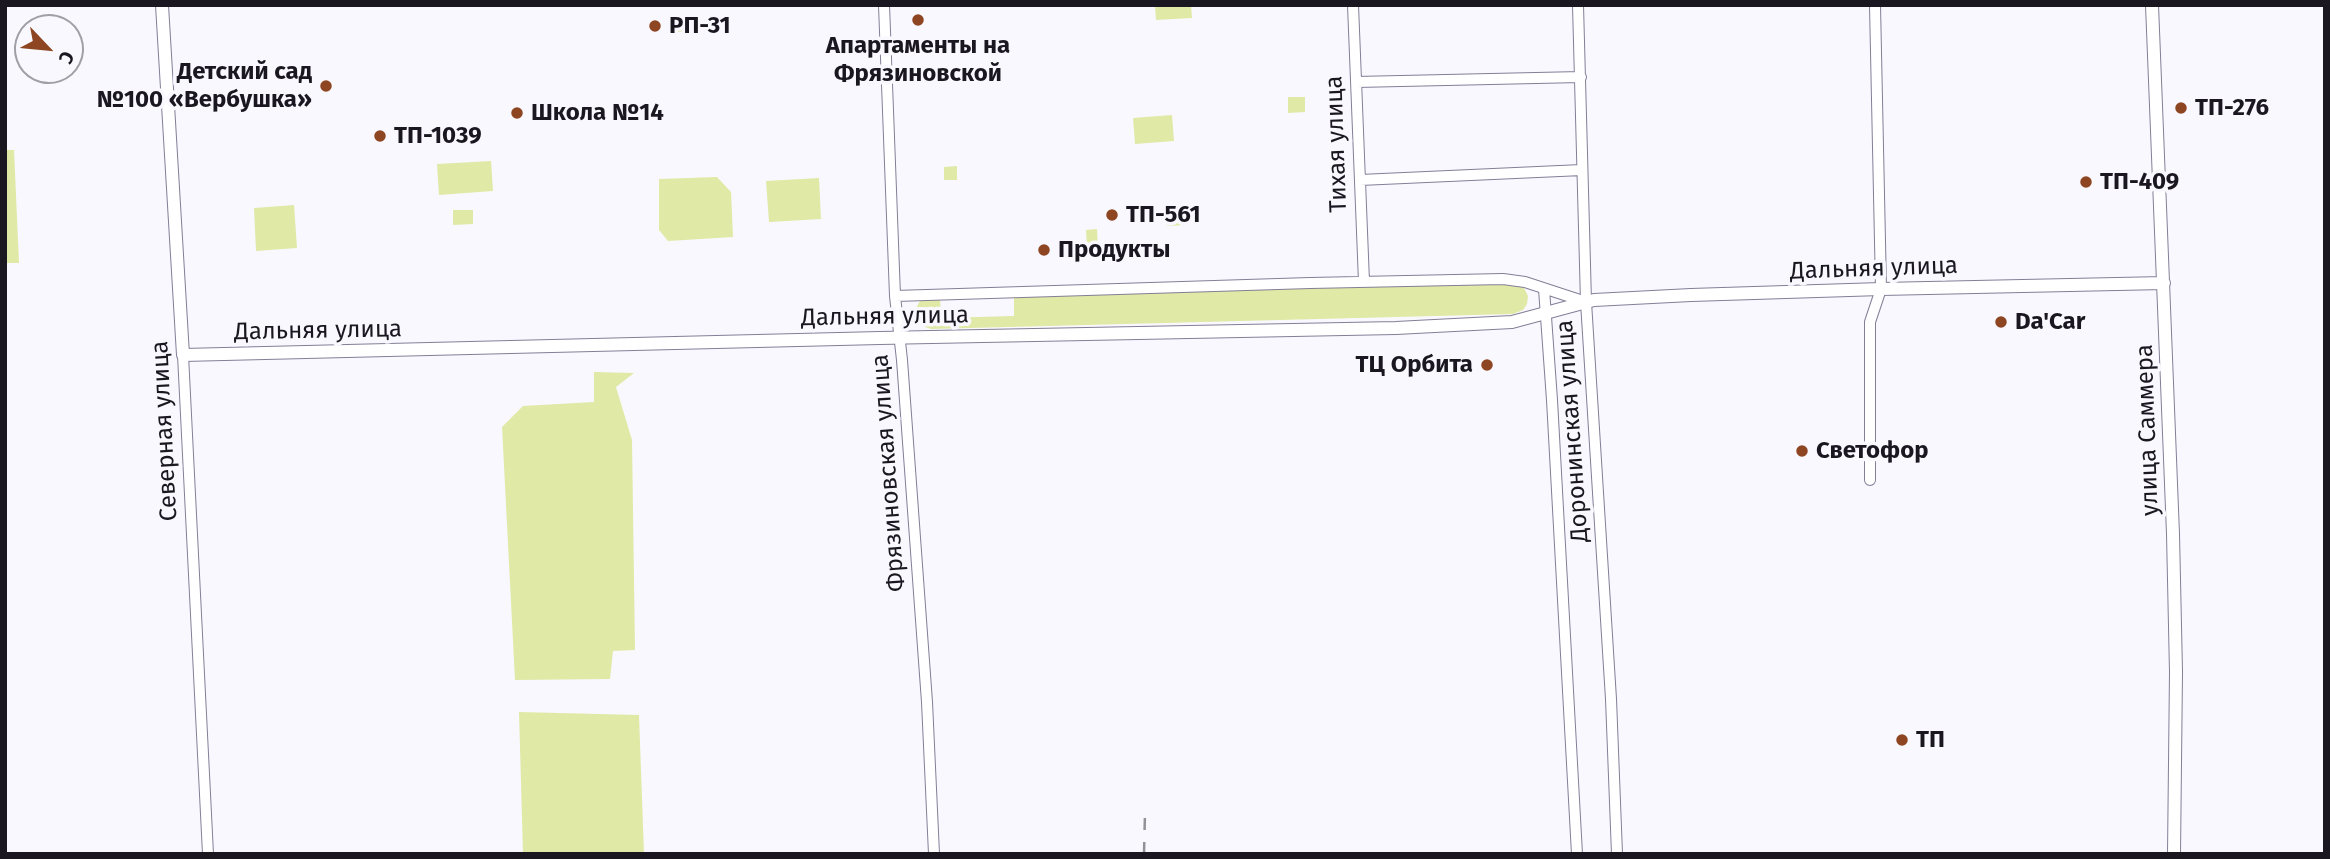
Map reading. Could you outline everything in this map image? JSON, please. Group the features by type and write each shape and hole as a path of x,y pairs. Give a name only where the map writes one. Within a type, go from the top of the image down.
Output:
{"street":[{"name":"Северная улица","path":"162,5 208,854"},
{"name":"Фрязиновская улица","path":"884,5 895,296 928,702 934,854"},
{"name":"Тихая улица","path":"1353,5 1364,282"},
{"name":"Доронинская улица","path":"1578,5 1586,302 1611,699 1617,854"},
{"path":"1870,480 1870,322 1881,289 1875,5"},
{"name":"улица Саммера","path":"2152,5 2175,609 2174,854"},
{"path":"1356,82 1581,76"},
{"path":"1360,180 1582,170"},
{"name":"Дальняя улица","path":"895,296 1503,279 1516,280 1586,302"},
{"name":"Дальняя улица","path":"183,355 1396,328 1512,322 1586,302 1691,295 2164,283"},
{"path":"1544,289 1577,854"}],"green space":[{"path":"1155,5 1191,5 1192,18 1156,20"},
{"path":"696,20 697,31 673,32 672,21"},
{"path":"1288,97 1305,97 1305,112 1288,113"},
{"path":"1172,115 1174,141 1135,144 1133,118"},
{"path":"5,137 6,150 14,150 19,263 5,263"},
{"path":"491,161 493,191 439,195 437,164"},
{"path":"957,166 957,180 944,180 944,167"},
{"path":"717,177 731,192 733,237 668,241 659,230 659,179"},
{"path":"819,178 821,219 769,222 766,181"},
{"path":"294,205 297,248 256,251 254,208"},
{"path":"1185,206 1186,225 1167,226 1166,207"},
{"path":"453,210 473,210 473,224 453,225"},
{"path":"1097,229 1098,249 1087,250 1086,230"},
{"path":"1512,283 1523,286 1528,296 1523,310 1513,314 931,329 920,325 915,315 920,301 940,297 941,318 1014,316 1014,295"},
{"path":"594,372 634,373 616,387 632,440 635,650 613,651 610,679 515,680 502,427 523,406 594,402"},
{"path":"519,712 639,715 644,854 523,854"}],"railway":[{"path":"1144,854 1145,813"}],"place":[{"name":"Апартаменты на Фрязиновской","path":"918,20"},
{"name":"РП-31","path":"655,26"},
{"name":"Детский сад №100 «Вербушка»","path":"326,86"},
{"name":"ТП-276","path":"2181,108"},
{"name":"Школа №14","path":"517,113"},
{"name":"ТП-1039","path":"380,136"},
{"name":"ТП-409","path":"2086,182"},
{"name":"ТП-561","path":"1112,215"},
{"name":"Продукты","path":"1044,250"},
{"name":"Da'Car","path":"2001,322"},
{"name":"ТЦ Орбита","path":"1487,365"},
{"name":"Светофор","path":"1802,451"},
{"name":"ТП","path":"1902,740"}]}
